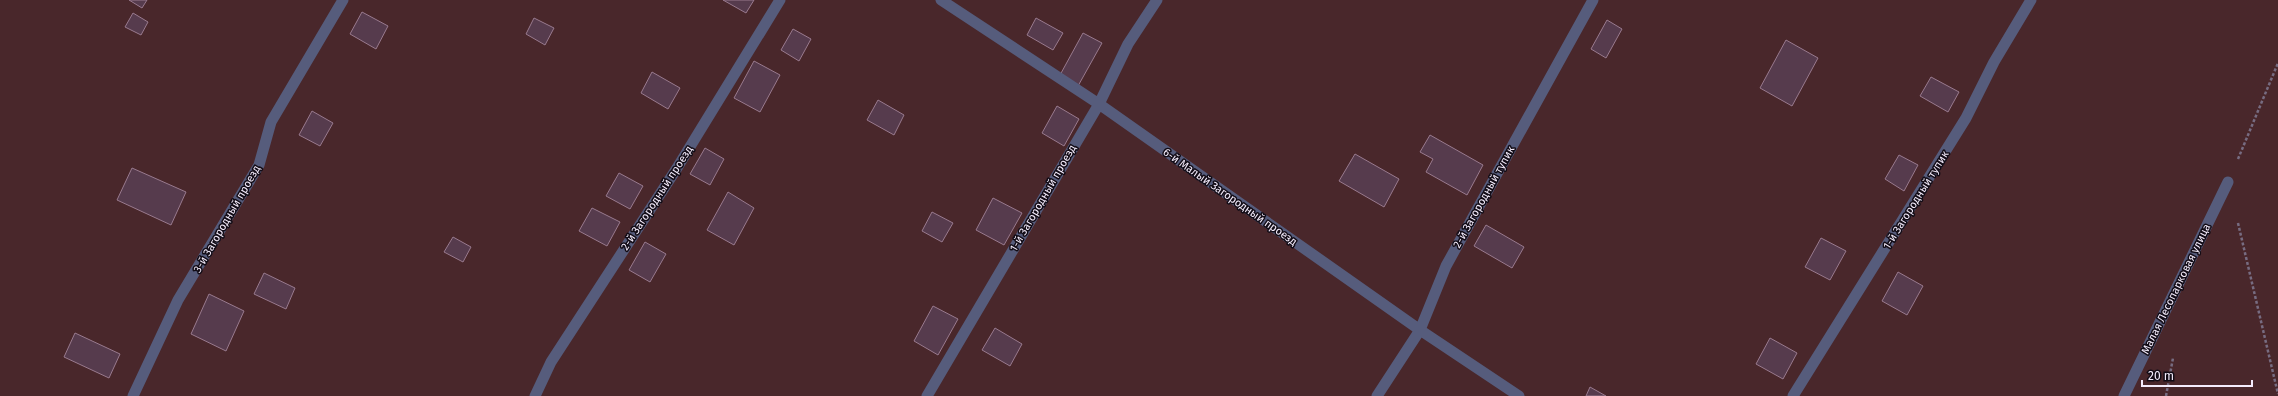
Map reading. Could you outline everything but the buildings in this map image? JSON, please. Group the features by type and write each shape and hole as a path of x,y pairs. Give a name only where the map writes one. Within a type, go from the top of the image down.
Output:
{"street":[{"name":"3-й Загородный проезд","path":"133,396 178,300 260,165 271,122 343,0"},
{"name":"2-й Загородный проезд","path":"535,396 551,362 677,168 780,0"},
{"name":"6-й Малый Загородный проезд","path":"940,0 1099,104 1420,330 1519,396"},
{"name":"1-й Загородный проезд","path":"927,396 1099,104 1128,44 1157,0"},
{"name":"2-й Загородный тупик","path":"1377,396 1420,330 1446,266 1593,0"},
{"name":"1-й Загородный тупик","path":"1793,396 1966,118 1994,62 2031,0"},
{"name":"Малая Лесопарковая улица","path":"2124,396 2228,182"}],"path":[{"path":"2278,63 2228,182 2278,394"}],"shaded area":[{"path":"0,0 2278,0 2278,396 0,396"}]}
